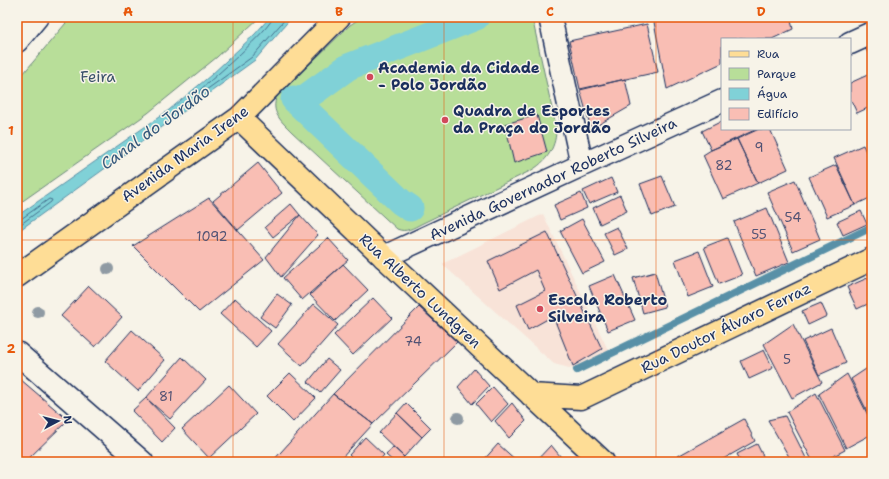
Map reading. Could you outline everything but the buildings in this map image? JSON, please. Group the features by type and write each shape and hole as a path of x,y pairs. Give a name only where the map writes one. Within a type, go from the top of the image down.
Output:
{"main road":[{"name":"Avenida Maria Irene","path":"17,276 239,118 339,17"},
{"name":"Rua Alberto Lundgren","path":"239,118 384,257 603,462"},
{"name":"Rua Doutor Álvaro Ferraz","path":"531,395 581,398 872,258"},
{"path":"567,429 581,398"}],"street":[{"path":"17,41 37,17"},
{"path":"550,17 582,165"},
{"path":"851,43 872,33"},
{"name":"Avenida Governador Roberto Silveira","path":"384,257 721,101"},
{"path":"17,353 142,462"}],"shaded area":[{"name":"Escola Roberto Silveira","path":"543,214 610,354 577,370 554,364 442,264"}],"green space":[{"name":"Feira","path":"71,17 260,17 217,57 148,113 17,205 17,81"},
{"path":"362,17 532,17 556,127 555,141 550,153 541,163 530,171 409,230 397,229 288,128 278,116 275,107 277,96 350,25"}],"water":[{"name":"Canal do Jordão","path":"270,17 292,17 255,60 17,232 17,216 169,110 211,75 255,34"}],"waterway":[{"path":"294,99 298,103 348,67 476,17"},
{"path":"298,103 401,202 410,208"},
{"path":"577,370 872,227"}],"place":[{"name":"Academia da Cidade - Polo Jordão","path":"370,77"},
{"name":"Quadra de Esportes da Praça do Jordão","path":"445,120"},
{"name":"Escola Roberto Silveira","path":"540,309"}]}
